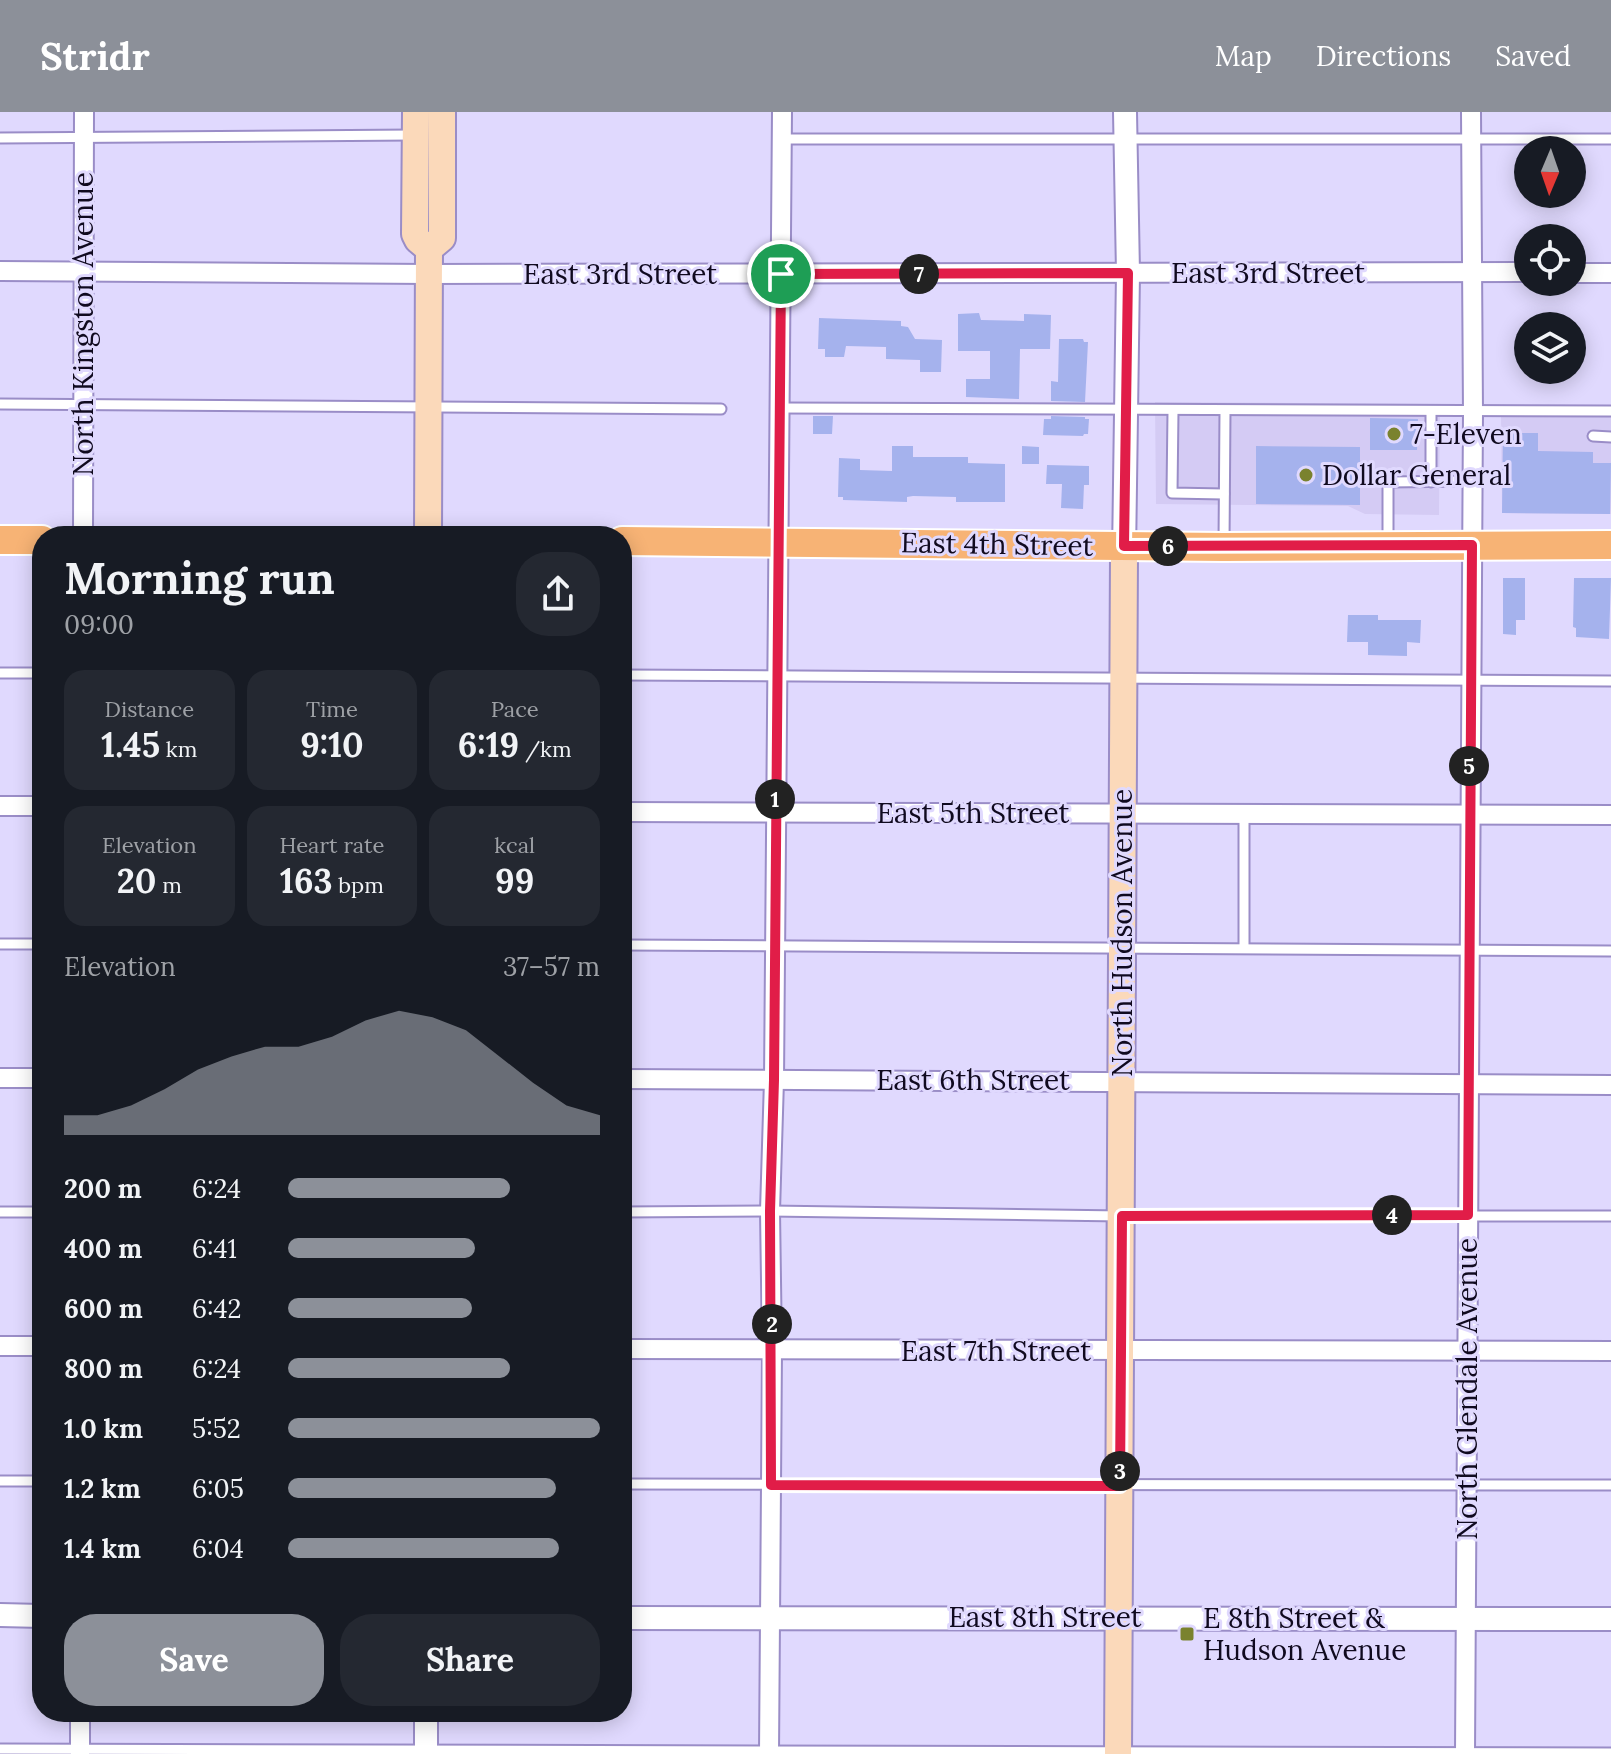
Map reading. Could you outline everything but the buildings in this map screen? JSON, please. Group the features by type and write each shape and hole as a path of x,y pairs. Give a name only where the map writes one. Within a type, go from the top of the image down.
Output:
{"main road":[{"path":"429,261 442,238 442,112"},
{"path":"416,124 415,234 429,261 428,526"},
{"path":"0,540 32,540"},
{"name":"East 4th Street","path":"632,541 1124,550 1611,545"},
{"name":"North Hudson Avenue","path":"1118,1753 1124,550"}],"street":[{"name":"North Kingston Avenue","path":"83,526 84,112"},
{"path":"769,1753 770,1211 774,1080 782,112"},
{"name":"North Hudson Avenue","path":"1124,550 1128,273 1125,112"},
{"name":"North Glendale Avenue","path":"1465,1753 1473,412 1471,112"},
{"name":"East 3rd Street","path":"0,271 429,261 781,274 1514,272"},
{"path":"1586,273 1611,273"},
{"path":"0,806 32,806"},
{"name":"East 5th Street","path":"632,812 1611,815"},
{"path":"0,1078 32,1078"},
{"name":"East 6th Street","path":"632,1079 1611,1085"},
{"path":"0,1346 32,1346"},
{"name":"East 7th Street","path":"632,1349 1611,1351"},
{"path":"0,1615 32,1616"},
{"name":"East 8th Street","path":"632,1618 1611,1619"},
{"path":"80,1722 80,1752"},
{"path":"426,1722 426,1752"}],"lane":[{"path":"0,138 84,139 416,124"},
{"path":"782,139 1611,139"},
{"path":"0,404 721,409"},
{"path":"779,408 1611,411"},
{"path":"1173,411 1172,493 1224,494"},
{"path":"1224,547 1225,411"},
{"path":"1431,412 1431,482"},
{"path":"1593,436 1611,437"},
{"path":"1388,545 1388,482 1471,481"},
{"path":"0,673 32,673"},
{"path":"632,675 1611,681"},
{"path":"1244,814 1244,948"},
{"path":"0,944 32,944"},
{"path":"632,945 1611,951"},
{"path":"0,1212 32,1212"},
{"path":"632,1212 1611,1216"},
{"path":"0,1481 32,1481"},
{"path":"632,1484 1611,1485"},
{"path":"0,1749 80,1752 1611,1753"}],"shaded area":[{"path":"1155,402 1440,404 1439,515 1365,514 1348,506 1156,504"},
{"path":"1501,415 1611,415 1611,514 1502,513"}],"place":[{"name":"7-Eleven","path":"1394,434"},
{"name":"Dollar General","path":"1306,475"},
{"name":"E 8th Street & Hudson Avenue","path":"1187,1634"}],"route":[{"path":"1128,273 1124,546 1472,545 1468,1215 1122,1216 1120,1486 771,1485 770,1211 774,1080 781,274 1128,273"}]}
